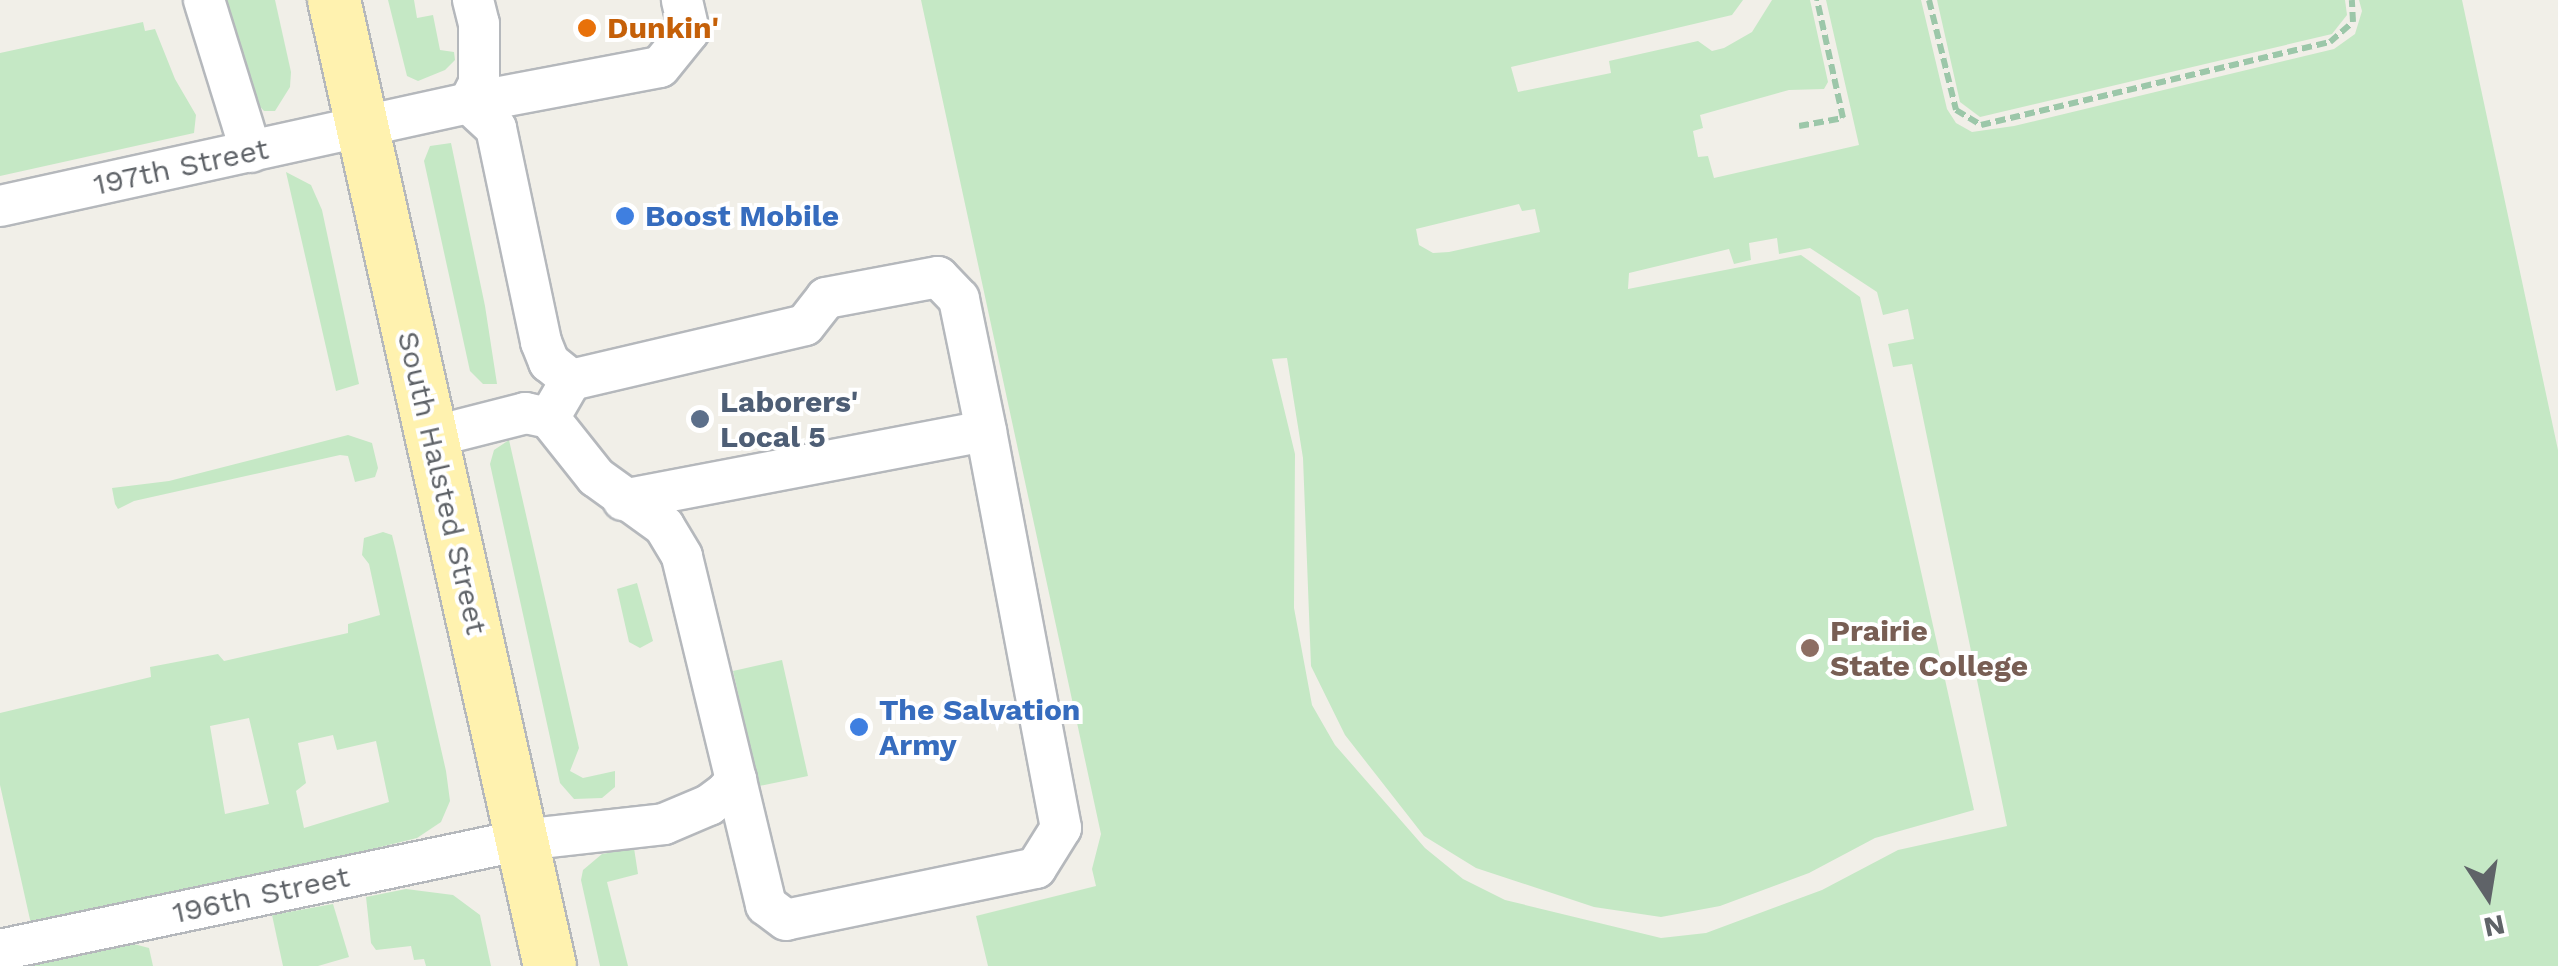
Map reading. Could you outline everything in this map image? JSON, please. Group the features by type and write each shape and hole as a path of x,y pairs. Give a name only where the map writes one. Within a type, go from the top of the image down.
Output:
{"main road":[{"name":"South Halsted Street","path":"334,0 550,966"}],"street":[{"path":"473,0 479,24 480,83 469,103 496,128 541,342 550,362 571,380"},
{"name":"197th Street","path":"0,206 469,103 660,67 689,31 682,0"},
{"path":"206,8 252,152"},
{"path":"432,437 526,413 550,418 596,478 664,526 682,556 766,905 786,920 1036,868 1061,828 959,299 938,277 826,298 805,325 571,380 550,418"},
{"path":"623,500 986,431"},
{"name":"196th Street","path":"0,950 522,840 664,824 709,805 736,780"}],"path":[{"path":"1800,126 1843,118 1817,0"},
{"path":"1928,0 1956,110 1980,125 2330,42 2353,22 2352,0"}],"green space":[{"path":"215,0 275,0 291,72 290,87 275,111 264,111 255,101"},
{"path":"388,0 414,0 417,18 433,15 440,50 454,52 455,60 445,70 418,81 407,76"},
{"name":"Prairie State College","path":"921,0 1743,0 1732,15 1511,67 1518,92 1611,73 1609,61 1698,41 1712,51 1724,48 1752,32 1772,0 1810,0 1828,82 1824,89 1789,90 1700,115 1703,128 1693,131 1698,157 1708,156 1714,178 1859,145 1826,0 1921,0 1947,109 1956,123 1972,132 2014,126 2334,49 2355,34 2362,11 2359,0 2462,0 2558,450 2558,966 988,966 976,916 1096,886 1092,869 1101,834","holes":["1519,204 1522,211 1535,209 1540,232 1449,252 1433,253 1419,245 1416,229","1777,238 1779,254 1810,248 1877,292 1883,315 1908,309 1914,339 1888,344 1893,367 1912,364 2007,826 1898,850 1822,890 1706,933 1661,938 1505,900 1463,879 1425,848 1335,745 1312,705 1294,608 1295,454 1272,359 1287,358 1303,458 1311,666 1345,735 1424,836 1476,868 1594,907 1661,917 1720,906 1809,873 1875,838 1974,810 1860,297 1801,255 1628,289 1629,273 1729,249 1734,264 1751,260 1749,243"]},
{"path":"1937,0 2345,0 2347,15 2332,34 1980,117 1960,102"},
{"path":"143,22 145,31 155,29 175,79 196,115 194,133 0,176 0,53"},
{"path":"451,143 497,384 483,384 470,371 424,161 430,146"},
{"path":"286,172 311,185 322,210 359,384 336,391"},
{"path":"348,435 372,443 378,468 375,477 355,482 348,456 340,455 134,501 118,509 115,504 112,488 169,481"},
{"path":"509,440 579,748 570,771 583,778 615,771 615,787 602,798 574,799 560,783 490,464 494,450"},
{"path":"383,532 392,535 446,771 450,801 441,822 417,838 33,933 0,785 0,713 151,677 150,667 218,654 224,661 348,633 348,624 380,615 369,564 362,555 364,538","holes":["249,718 269,804 225,814 210,726","333,735 337,750 376,741 389,802 304,828 296,791 306,783 298,743"]},
{"path":"637,583 653,641 640,648 629,642 617,589"},
{"path":"782,660 808,776 759,786 733,671"},
{"path":"634,848 638,874 607,882 628,966 600,966 581,880 583,870 602,854"},
{"path":"406,889 453,895 480,915 491,966 426,966 424,959 414,960 411,946 376,950 371,943 366,897"},
{"path":"333,904 349,957 318,966 283,966 272,915"},
{"path":"130,943 149,948 153,966 25,966"}],"place":[{"name":"Dunkin'","path":"587,28"},
{"name":"Boost Mobile","path":"625,216"},
{"name":"Laborers' Local 5","path":"700,419"},
{"name":"Prairie State College","path":"1810,648"},
{"name":"The Salvation Army","path":"859,727"}]}
